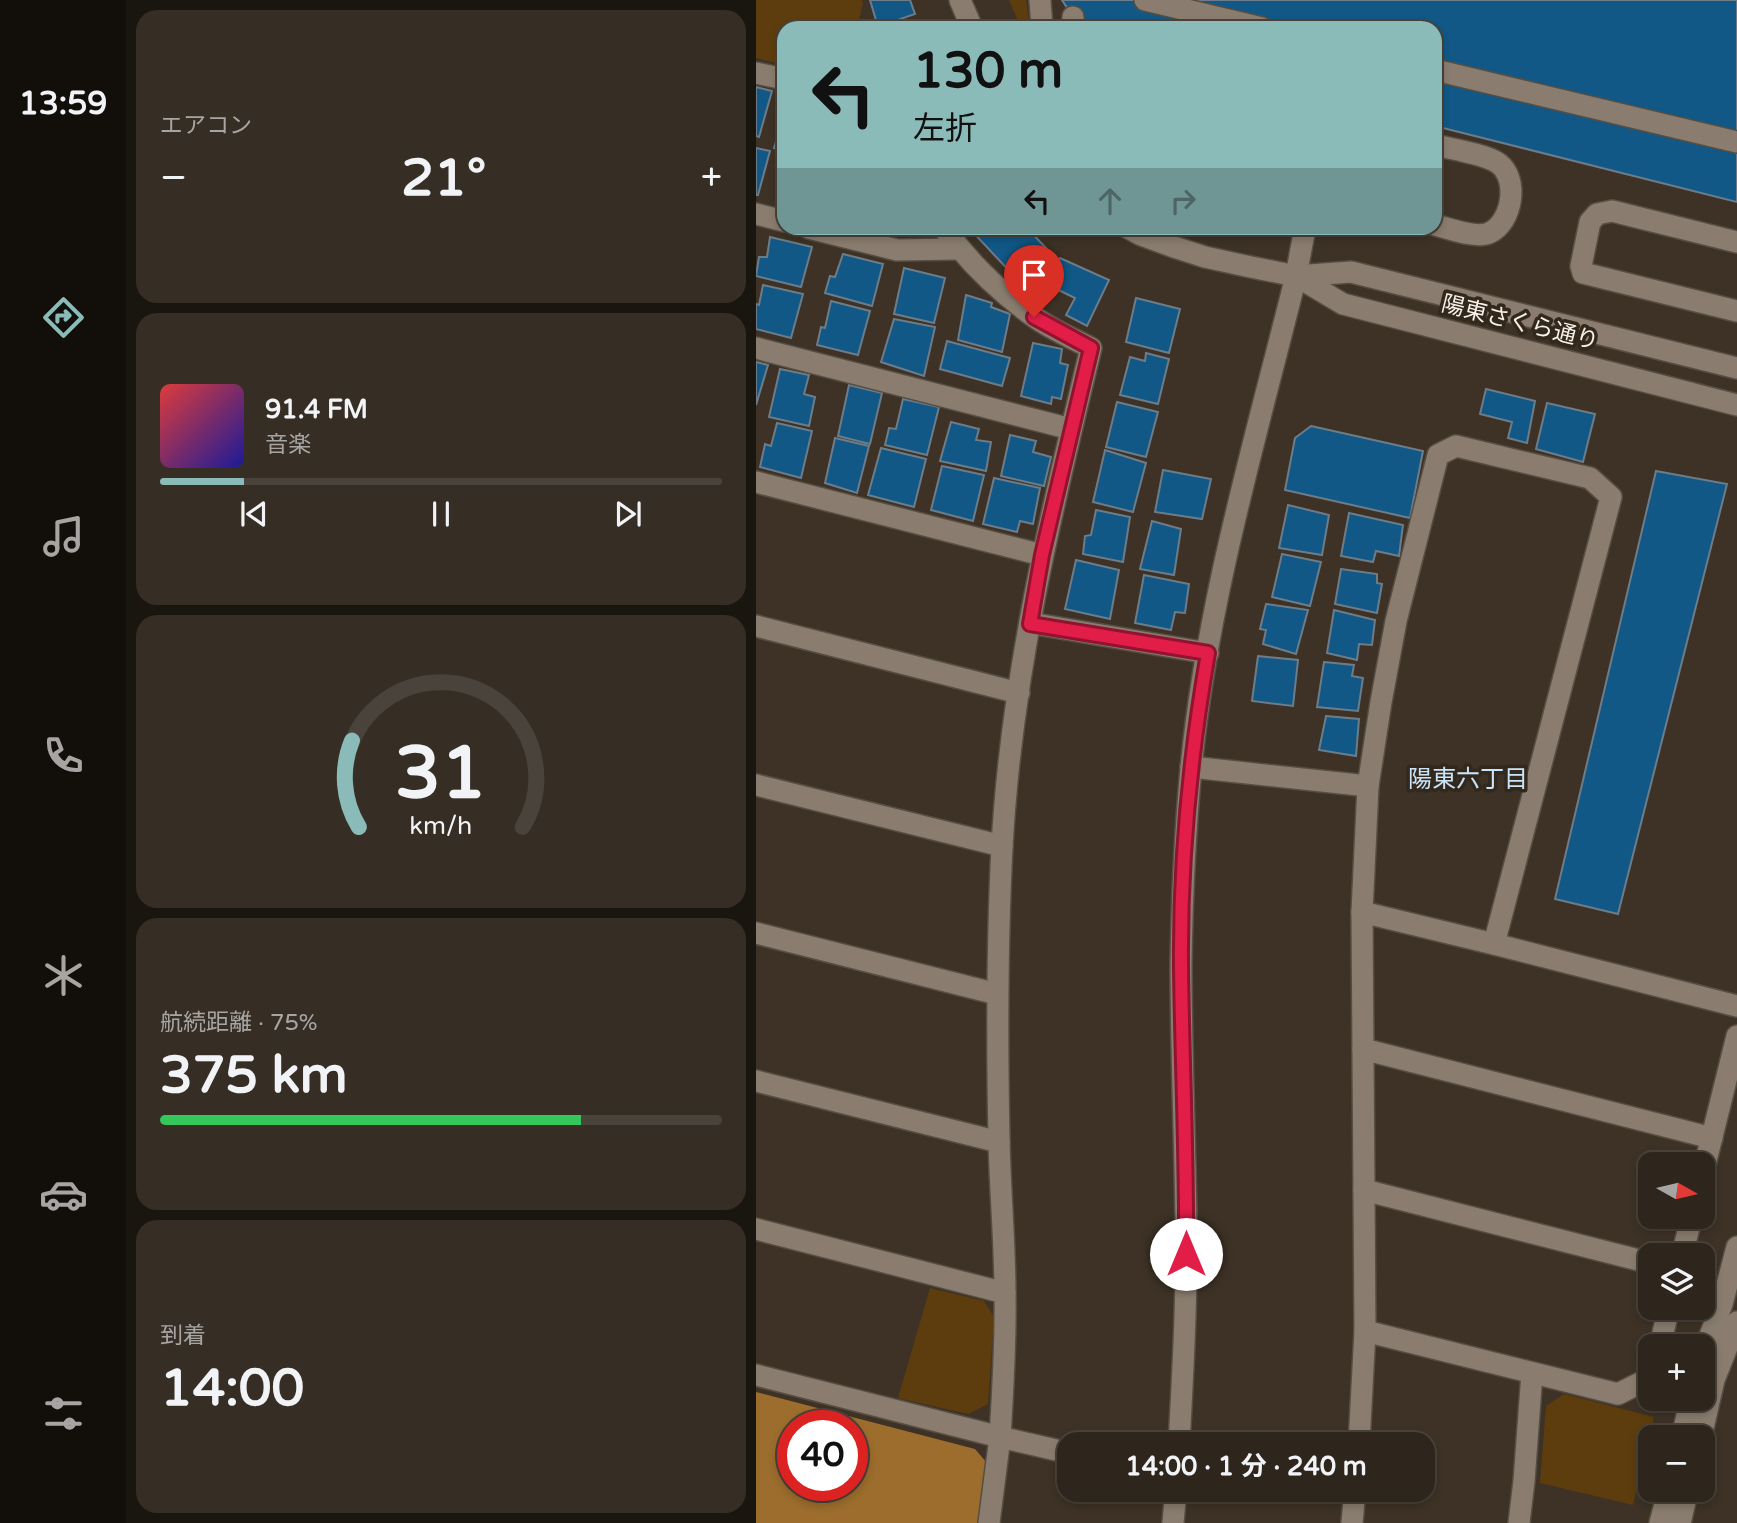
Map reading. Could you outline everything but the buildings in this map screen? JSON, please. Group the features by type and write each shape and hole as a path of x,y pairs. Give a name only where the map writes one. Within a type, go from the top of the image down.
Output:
{"street":[{"path":"960,0 969,21"},
{"path":"1040,0 1042,21"},
{"path":"1145,0 1233,21"},
{"path":"1442,72 1737,142"},
{"path":"756,73 777,78"},
{"path":"1442,147 1490,159 1500,164 1511,181 1510,205 1505,217 1490,233 1473,234 1442,227"},
{"path":"1737,242 1612,211 1597,214 1590,222 1581,266 1583,273 1737,311"},
{"path":"756,214 777,219"},
{"path":"837,235 897,250 959,249"},
{"path":"949,235 991,281 1034,317 1091,348 1042,555 1018,693 1008,770 1002,846 997,994 1005,1293 1004,1363 1000,1437 989,1523"},
{"name":"陽東さくら通り","path":"1143,235 1205,257 1296,276 1351,272 1737,368"},
{"path":"1180,1432 1184,1362 1186,1228 1181,964 1184,861 1191,767 1218,594 1305,235"},
{"name":"陽東さくら通り","path":"1296,276 1343,304 1737,405"},
{"path":"756,348 1071,429"},
{"path":"1360,1432 1365,1331 1362,912 1368,786 1396,621 1438,455 1457,446 1590,478 1611,497 1494,944"},
{"path":"756,482 1042,555"},
{"path":"1030,624 1208,653"},
{"path":"756,626 1018,693"},
{"path":"1191,767 1368,786"},
{"path":"756,785 1002,846"},
{"path":"1362,912 1737,1006"},
{"path":"756,933 997,994"},
{"path":"1708,1152 1737,1036"},
{"path":"1363,1049 1712,1138"},
{"path":"756,1081 999,1142"},
{"path":"1364,1190 1638,1260"},
{"path":"756,1229 1005,1293"},
{"path":"1711,1334 1723,1304 1737,1247"},
{"path":"1704,1425 1714,1380 1737,1322"},
{"path":"1365,1331 1618,1394 1638,1384"},
{"path":"1520,1523 1532,1373"},
{"path":"756,1375 1057,1450"},
{"path":"1173,1523 1175,1502"},
{"path":"1352,1523 1354,1502"},
{"path":"1660,1523 1666,1502"},
{"path":"1679,1523 1685,1502"}],"shaded area":[{"path":"756,0 862,0 859,21 777,21 777,63 756,58"},
{"path":"1009,0 1026,0 1029,21 1018,21"},
{"path":"930,1288 984,1301 994,1317 988,1404 968,1414 898,1398"},
{"path":"756,1392 825,1410 777,1410 777,1501 868,1501 868,1421 975,1449 987,1463 980,1523 756,1523"},
{"path":"1564,1394 1654,1417 1652,1425 1638,1425 1638,1484 1633,1505 1540,1483 1546,1406"}],"district":[{"name":"陽東六丁目","path":"1468,779"}],"route":[{"path":"1034,317 1091,348 1042,555 1030,624 1208,653 1191,767 1184,861 1181,964 1186,1254"}]}
